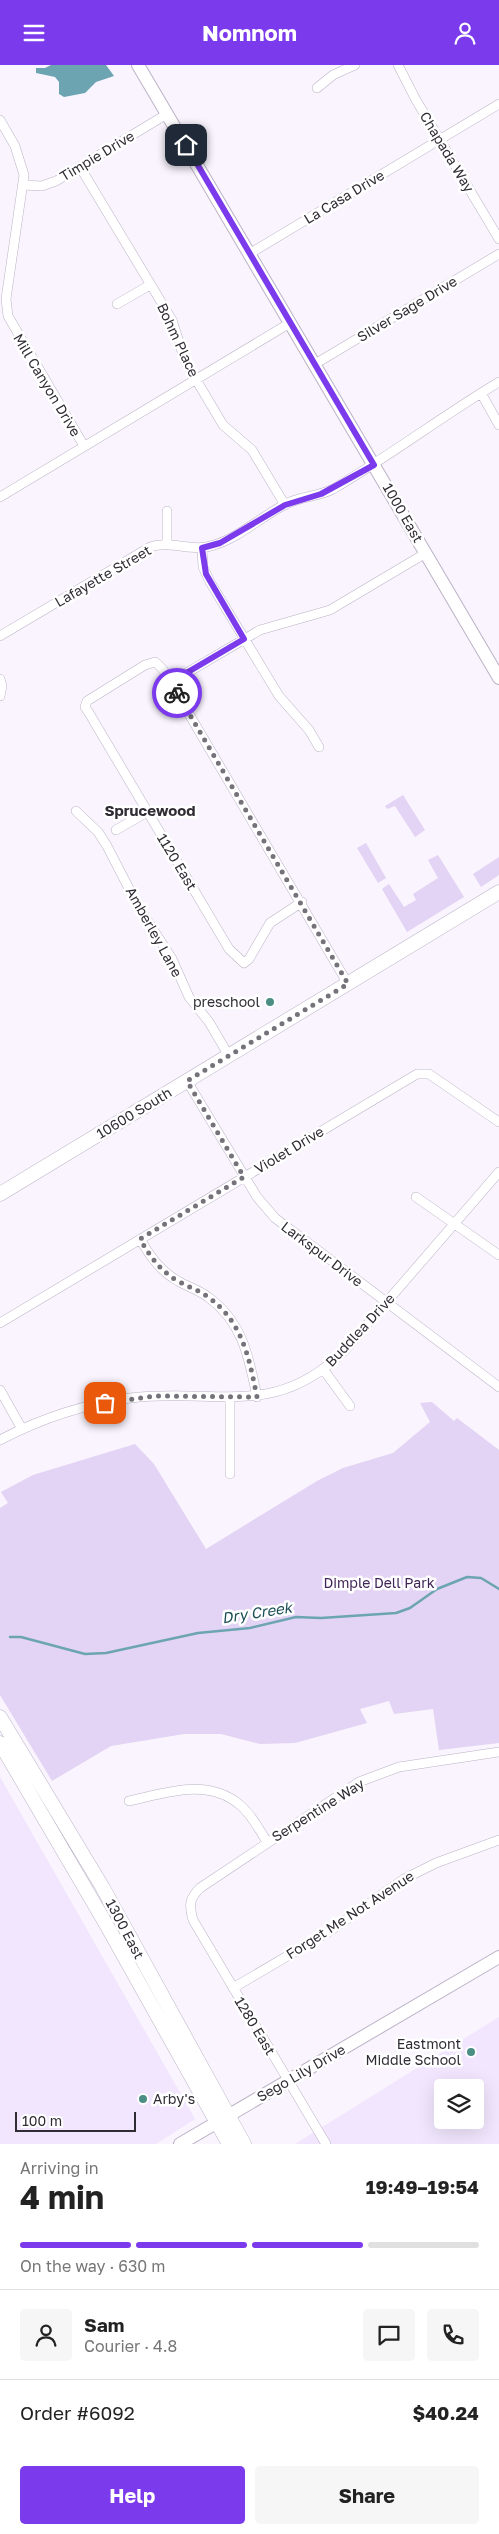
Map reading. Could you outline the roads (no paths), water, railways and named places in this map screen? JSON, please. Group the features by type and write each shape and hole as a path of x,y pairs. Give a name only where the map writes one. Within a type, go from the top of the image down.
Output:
{"main road":[{"name":"10600 South","path":"0,1193 499,892"},
{"name":"1300 East","path":"0,1717 102,1888 182,2032 222,2119 229,2144"},
{"name":"1300 East","path":"0,1743 146,1995 222,2119 244,2144"},
{"path":"146,1995 154,1998 166,2019 182,2032"}],"street":[{"name":"1000 East","path":"138,65 499,678"},
{"path":"317,88 333,75 355,65"},
{"name":"Chapada Way","path":"398,65 499,239"},
{"name":"La Casa Drive","path":"249,254 499,104"},
{"name":"Timpie Drive","path":"23,185 49,184 167,115"},
{"name":"Mill Canyon Drive","path":"0,120 19,156 24,175 6,299 8,316 84,446"},
{"name":"Bohm Place","path":"80,167 172,320 185,361 223,425 252,450 285,505"},
{"name":"Silver Sage Drive","path":"315,364 499,254"},
{"path":"117,304 150,285"},
{"path":"1,496 290,323"},
{"name":"Lafayette Street","path":"0,636 143,550 167,543 202,548 220,543 285,505 321,494 374,465 499,382"},
{"path":"481,393 499,425"},
{"path":"167,511 167,543"},
{"path":"202,548 206,574 244,639 278,696 309,730 319,747"},
{"path":"348,984 171,682 244,639 277,624 330,610 426,553"},
{"name":"1120 East","path":"171,682 155,662 145,665 109,686 90,698 85,704 229,949 244,963 252,954 270,923 302,903"},
{"path":"0,679 1,693"},
{"name":"Amberley Lane","path":"76,811 94,829 107,846 122,871 138,906 172,959 189,997 209,1022 229,1056"},
{"path":"116,830 147,812"},
{"name":"Violet Drive","path":"0,1323 411,1077 423,1072 434,1077 499,1122"},
{"name":"Larkspur Drive","path":"187,1081 244,1177 275,1218 499,1387"},
{"name":"Buddlea Drive","path":"0,1440 22,1429 73,1411 131,1398 183,1395 230,1398 257,1397 293,1386 323,1369 346,1349 499,1172"},
{"path":"416,1197 499,1255"},
{"path":"140,1239 158,1266 179,1282 208,1296 227,1314 243,1338 248,1352 257,1397"},
{"path":"323,1369 350,1406"},
{"path":"0,1390 22,1429"},
{"path":"230,1398 230,1474"},
{"name":"Serpentine Way","path":"189,1907 191,1898 200,1888 340,1793 378,1773 419,1763 499,1752"},
{"path":"129,1801 190,1789 216,1791 240,1805 267,1842"},
{"name":"Forget Me Not Avenue","path":"233,1988 330,1931 404,1879 436,1863 499,1841"},
{"name":"1280 East","path":"189,1907 193,1920 326,2144"},
{"name":"Sego Lily Drive","path":"180,2144 499,1957"}],"water":[{"path":"51,65 106,65 114,76 96,82 85,93 64,97 59,94 59,82 55,77 36,73 36,68 45,68"}],"waterway":[{"name":"Dry Creek","path":"10,1637 21,1637 85,1654 106,1653 198,1633 250,1628 296,1617 321,1618 396,1613 410,1608 437,1589 467,1577 481,1578 499,1589"}],"place":[{"name":"preschool","path":"270,1002"},
{"name":"Eastmont Middle School","path":"471,2052"},
{"name":"Arby's","path":"143,2099"}],"district":[{"name":"Sprucewood","path":"150,811"}],"park label":[{"name":"Dimple Dell Park","path":"379,1583"}]}
